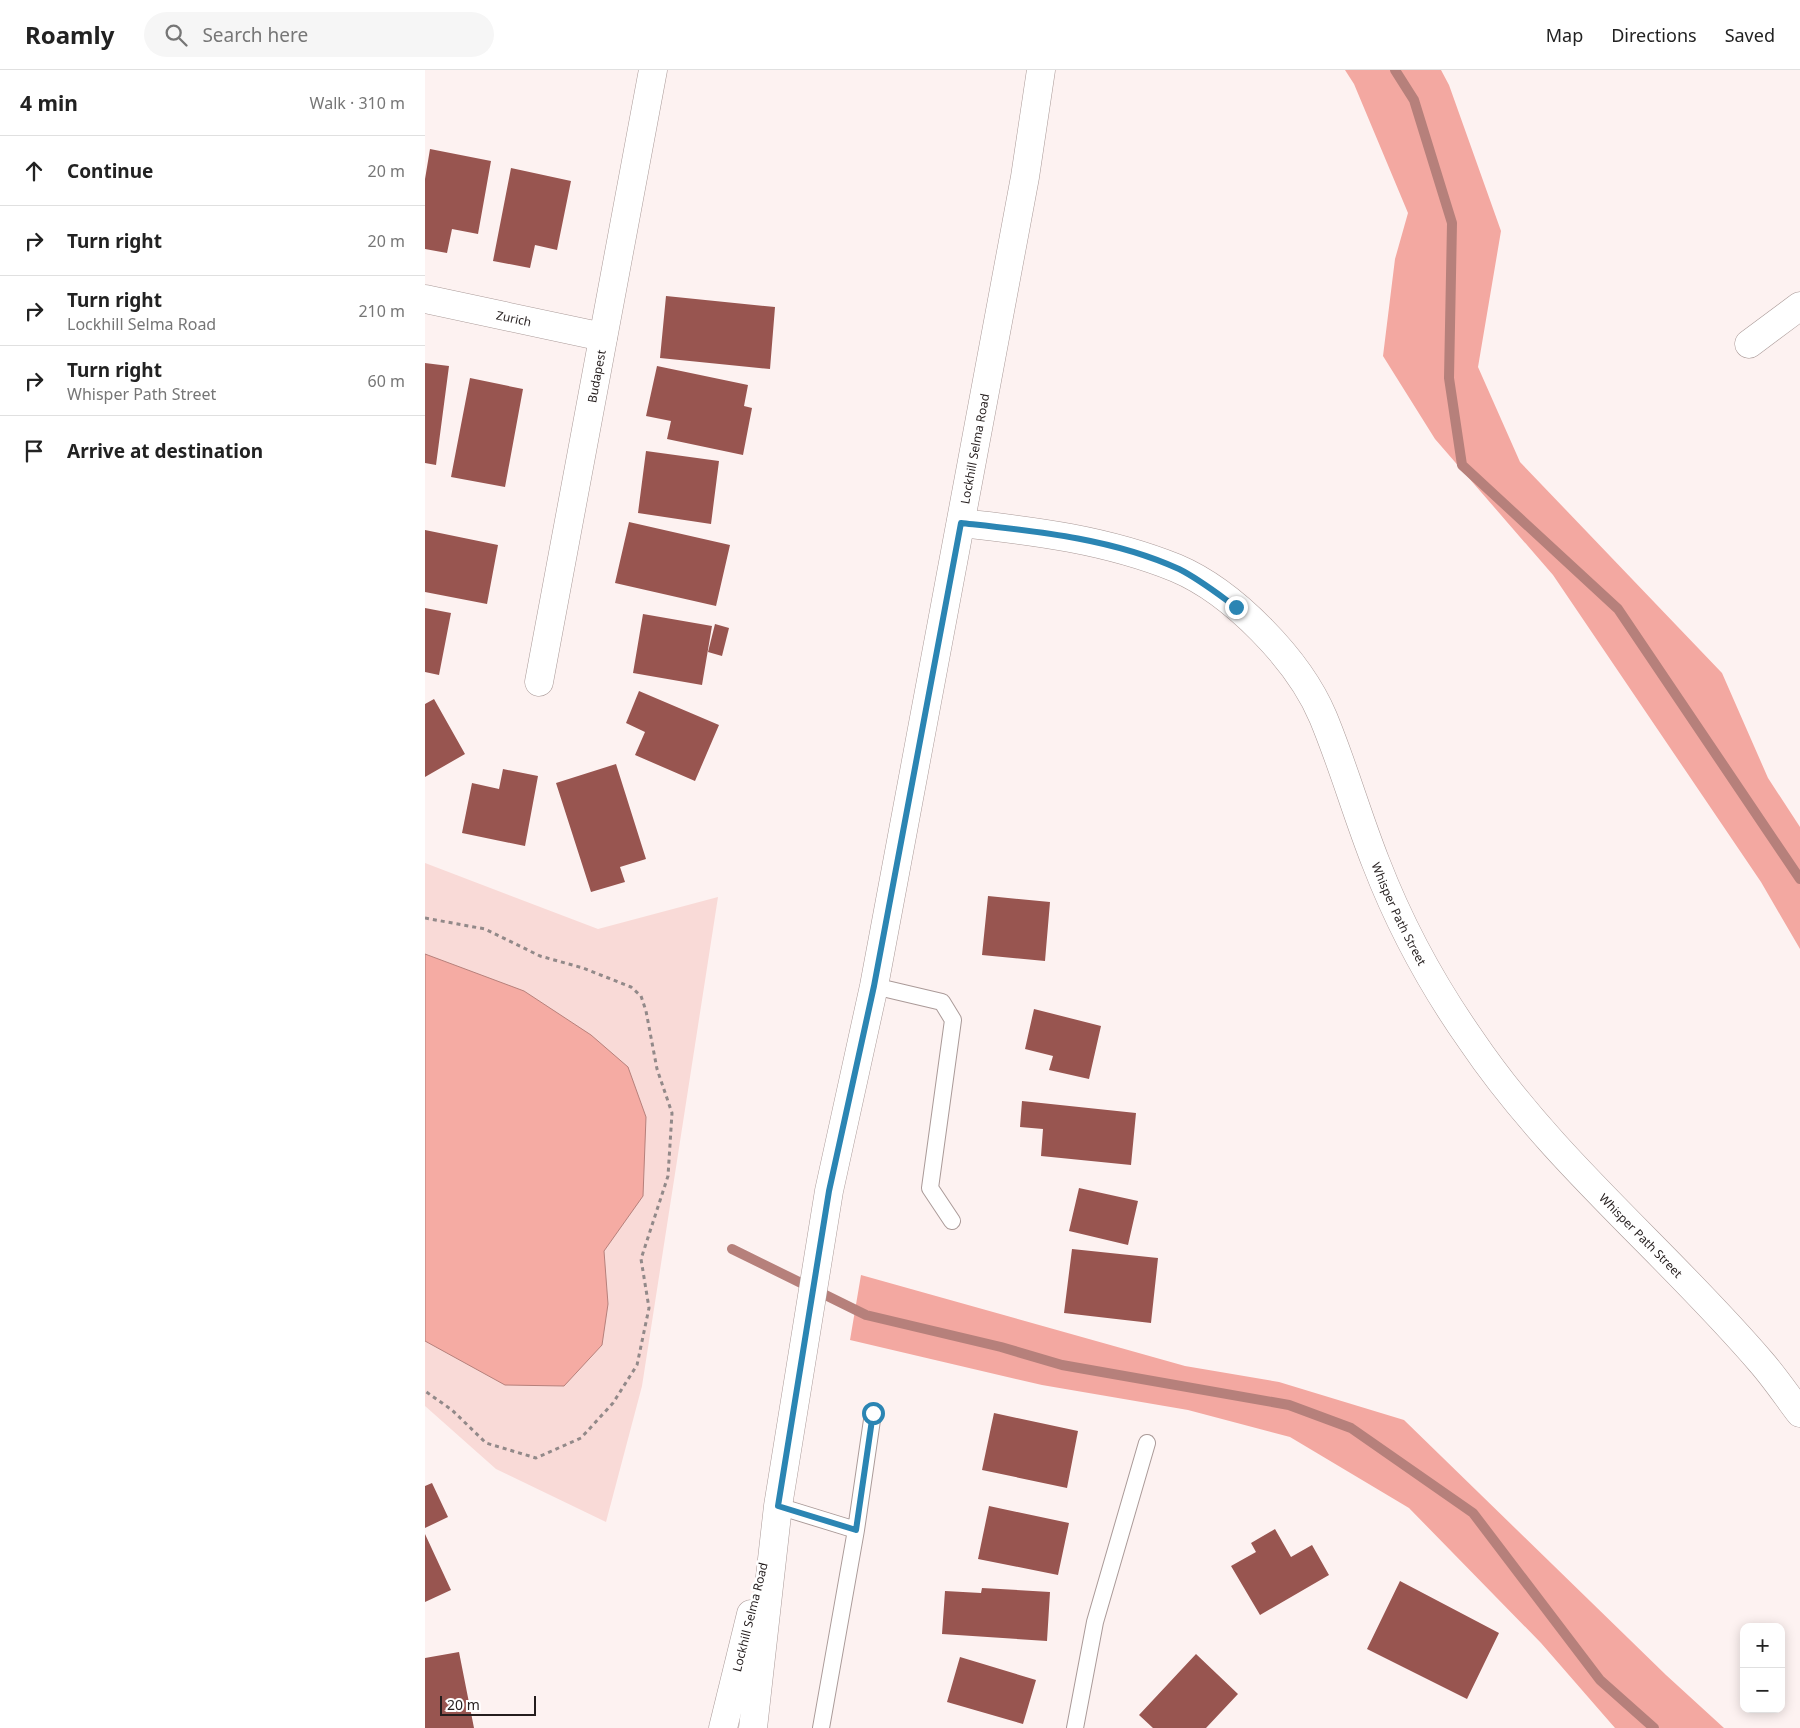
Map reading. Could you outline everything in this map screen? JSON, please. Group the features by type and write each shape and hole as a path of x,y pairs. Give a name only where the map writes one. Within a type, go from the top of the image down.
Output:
{"street":[{"name":"Budapest","path":"539,682 653,70"},
{"name":"Lockhill Selma Road","path":"753,1728 778,1506 829,1191 874,986 1025,177 1041,70"},
{"name":"Zurich","path":"425,299 603,337"},
{"path":"1749,344 1800,306"},
{"name":"Whisper Path Street","path":"961,523 1045,532 1114,546 1179,569 1209,586 1262,631 1305,685 1322,715 1377,865 1419,955 1470,1040 1530,1119 1761,1362 1800,1413"},
{"name":"Lockhill Selma Road","path":"723,1728 778,1506"}],"lane":[{"path":"874,986 942,1002 953,1020 930,1188 953,1221"},
{"path":"821,1728 856,1530 873,1413"},
{"path":"1075,1728 1095,1622 1147,1443"},
{"path":"778,1506 856,1530"}],"path":[{"path":"425,918 485,929 540,956 583,968 631,987 641,996 646,1011 657,1069 672,1114 668,1176 641,1259 649,1308 647,1318 637,1365 613,1403 581,1438 536,1458 486,1443 452,1410 425,1391"}],"shaded area":[{"path":"1345,70 1441,70 1449,85 1501,231 1478,367 1520,462 1722,673 1768,778 1800,827 1800,949 1761,882 1553,575 1435,439 1383,356 1395,259 1408,213 1354,84"},
{"path":"425,863 598,929 718,897 642,1386 606,1522 496,1469 425,1406"},
{"path":"425,954 524,991 591,1035 628,1067 646,1117 643,1196 604,1251 608,1304 602,1345 564,1386 505,1385 425,1341"},
{"path":"861,1275 1185,1366 1279,1382 1404,1420 1666,1675 1724,1728 1615,1728 1541,1643 1409,1508 1290,1437 1188,1410 1042,1385 850,1340"}],"building":[{"path":"430,149 491,161 478,234 452,229 447,253 425,249 425,179"},
{"path":"511,168 571,181 557,250 535,245 530,268 493,261"},
{"path":"666,296 775,307 770,369 660,358"},
{"path":"425,363 449,366 436,465 425,463"},
{"path":"657,366 748,385 744,406 752,408 743,455 667,439 671,421 646,416"},
{"path":"470,378 523,389 505,487 451,477"},
{"path":"646,451 719,461 711,524 638,513"},
{"path":"629,522 730,545 716,606 615,583"},
{"path":"425,530 498,545 487,604 425,592"},
{"path":"425,608 451,613 439,675 425,672"},
{"path":"643,614 712,626 702,685 633,673"},
{"path":"715,624 729,628 722,656 708,652"},
{"path":"639,691 719,725 695,781 635,755 645,732 626,723"},
{"path":"434,699 465,754 425,777 425,704"},
{"path":"616,764 646,859 620,867 625,882 591,892 556,783"},
{"path":"503,769 538,776 525,846 462,833 472,783 499,789"},
{"path":"988,896 1050,902 1045,961 982,955"},
{"path":"1034,1009 1101,1026 1089,1079 1049,1070 1053,1056 1025,1049"},
{"path":"1022,1101 1136,1113 1131,1165 1041,1156 1043,1129 1020,1127"},
{"path":"1079,1188 1138,1201 1128,1245 1069,1231"},
{"path":"1072,1249 1158,1258 1151,1323 1064,1313"},
{"path":"994,1413 1078,1431 1067,1488 982,1470"},
{"path":"432,1483 448,1517 425,1528 425,1486"},
{"path":"989,1506 1069,1523 1058,1575 978,1559"},
{"path":"1275,1529 1291,1557 1312,1545 1329,1575 1260,1615 1231,1566 1256,1552 1251,1543"},
{"path":"425,1534 451,1590 425,1602"},
{"path":"1400,1581 1499,1633 1467,1699 1367,1649"},
{"path":"982,1588 1050,1592 1047,1641 942,1634 945,1591 981,1593"},
{"path":"459,1652 474,1728 425,1728 425,1658"},
{"path":"1196,1654 1238,1694 1206,1728 1153,1728 1139,1715"},
{"path":"960,1657 1036,1680 1023,1724 947,1702"}],"waterway":[{"path":"1395,70 1414,100 1452,223 1449,378 1462,465 1618,609 1800,879"},
{"path":"732,1249 866,1315 1001,1347 1062,1365 1289,1405 1351,1428 1473,1513 1600,1680 1654,1728"}],"route":[{"path":"873,1413 856,1530 778,1506 829,1191 874,986 961,523 1045,532 1114,546 1179,569 1209,586 1236,607"}]}
